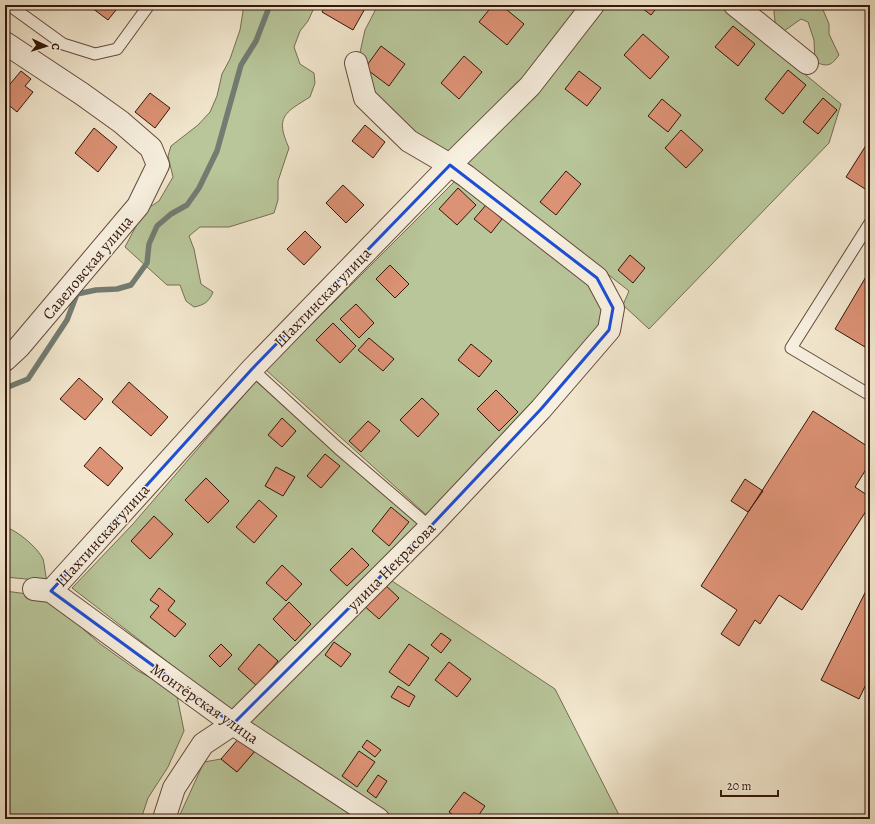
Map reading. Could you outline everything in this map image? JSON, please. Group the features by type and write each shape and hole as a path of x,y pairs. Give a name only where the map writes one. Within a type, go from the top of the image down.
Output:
{"street":[{"name":"Шахтинская улица","path":"43,590 252,369 450,165 530,86 593,5"},
{"path":"735,5 807,62"},
{"name":"Савеловская улица","path":"5,360 19,347 138,206 158,165 151,148 121,122 82,94 8,51"},
{"path":"356,63 365,98 409,141 450,165"},
{"name":"улица Некрасова","path":"164,819 174,788 203,744 233,724 430,527 541,409 609,330 613,308 596,278 450,165"},
{"name":"Монтёрская улица","path":"43,590 233,724 378,819"}],"lane":[{"path":"9,5 63,44 95,54 118,49 148,5"},
{"path":"870,223 791,348 870,395"},
{"path":"252,369 338,448 430,527"}],"highlighted area":[{"path":"450,165 597,278 613,308 609,330 541,409 430,527 233,724 51,591 252,369"}],"green space":[{"path":"244,5 320,5 314,8 308,21 300,31 294,47 300,64 314,73 315,83 310,97 294,107 284,117 283,129 289,148 278,181 278,200 274,213 229,227 200,227 189,236 194,249 201,284 213,292 206,302 194,307 186,301 180,285 167,285 125,247 144,211 159,201 173,177 168,156 171,146 198,125 210,112 217,96 222,74 230,59 240,30"},
{"path":"378,5 584,5 535,73 449,154 414,135 371,93 359,57 365,30"},
{"path":"604,5 721,5 841,104 829,143 649,329 623,305 629,291 467,163 545,84"},
{"path":"775,5 821,5 829,24 829,34 839,55 834,61 826,65 815,62 814,40 808,22 801,19 784,31 776,28 774,13"},
{"path":"457,179 587,282 603,309 596,335 431,519 266,370"},
{"path":"256,381 421,525 234,713 72,588 133,524"},
{"path":"5,527 21,536 32,545 40,555 43,559 47,581 5,577"},
{"path":"386,577 555,689 621,819 397,819 250,723"},
{"path":"5,591 43,596 56,605 99,643 138,671 176,691 184,731 168,767 148,798 141,819 5,819"},
{"path":"255,751 363,819 178,819 204,762 221,759 237,772"}],"building":[{"path":"88,5 120,5 108,20"},
{"path":"326,5 367,5 353,30 322,12"},
{"path":"493,5 501,5 524,24 507,45 479,22"},
{"path":"638,5 659,5 651,15"},
{"path":"733,26 755,44 738,66 715,47"},
{"path":"643,34 669,57 650,79 624,55"},
{"path":"381,46 405,64 389,86 365,68"},
{"path":"464,56 482,72 459,99 441,83"},
{"path":"788,70 806,85 783,114 765,99"},
{"path":"21,71 31,79 25,86 33,92 17,112 5,102 5,90"},
{"path":"579,71 601,88 587,106 565,89"},
{"path":"150,93 170,108 155,128 135,112"},
{"path":"823,98 837,110 818,134 803,122"},
{"path":"662,99 681,115 668,132 648,116"},
{"path":"365,125 385,142 373,158 352,141"},
{"path":"94,128 117,147 98,172 75,153"},
{"path":"681,130 703,150 686,168 665,148"},
{"path":"870,139 870,192 846,177"},
{"path":"566,171 581,184 556,215 540,202"},
{"path":"343,185 364,205 346,223 326,203"},
{"path":"458,188 476,205 457,225 439,209"},
{"path":"486,205 502,219 491,233 474,219"},
{"path":"305,231 321,247 304,265 287,249"},
{"path":"630,255 645,268 633,283 618,270"},
{"path":"390,265 409,284 395,298 376,279"},
{"path":"870,270 870,350 835,329"},
{"path":"356,304 374,323 359,338 340,319"},
{"path":"333,323 356,346 340,363 316,340"},
{"path":"369,338 394,359 383,371 358,350"},
{"path":"471,344 492,361 479,377 458,360"},
{"path":"79,378 103,399 85,420 60,399"},
{"path":"129,382 168,417 151,436 112,402"},
{"path":"496,390 518,412 499,431 477,409"},
{"path":"422,398 439,414 418,437 400,420"},
{"path":"813,411 870,448 870,463 855,487 870,497 870,505 802,610 779,595 760,624 755,620 739,646 721,634 737,610 701,586"},
{"path":"282,418 296,431 282,447 268,435"},
{"path":"368,421 380,431 361,452 349,441"},
{"path":"100,447 123,468 108,486 84,466"},
{"path":"325,454 340,466 321,488 307,476"},
{"path":"276,467 295,477 283,496 265,486"},
{"path":"206,478 229,501 208,523 185,500"},
{"path":"745,479 763,491 748,512 731,501"},
{"path":"259,500 277,516 254,543 236,527"},
{"path":"391,507 409,522 389,546 372,531"},
{"path":"154,516 173,534 150,559 131,541"},
{"path":"352,548 369,565 347,586 330,570"},
{"path":"282,565 302,584 286,601 266,583"},
{"path":"382,582 399,598 379,619 362,604"},
{"path":"870,583 870,676 859,699 821,680"},
{"path":"159,588 175,601 168,610 186,624 175,637 150,617 159,606 150,600"},
{"path":"289,602 311,624 295,641 273,619"},
{"path":"441,633 451,640 441,653 431,645"},
{"path":"334,642 351,654 341,667 325,655"},
{"path":"221,644 232,655 220,667 209,656"},
{"path":"259,644 278,661 257,686 238,669"},
{"path":"409,644 429,658 409,686 389,672"},
{"path":"449,662 471,679 457,697 435,680"},
{"path":"398,686 415,696 409,707 391,697"},
{"path":"239,738 255,751 237,772 221,759"},
{"path":"367,740 381,750 375,757 362,747"},
{"path":"359,751 375,762 357,787 342,776"},
{"path":"378,775 387,781 376,798 367,791"},
{"path":"464,792 485,806 476,819 459,819 449,812"}],"waterway":[{"path":"5,390 8,387 28,379 67,320 77,294 96,290 117,289 131,285 147,263 149,244 157,226 171,214 187,205 199,188 217,151 241,65 256,41 268,10 268,5"}]}
